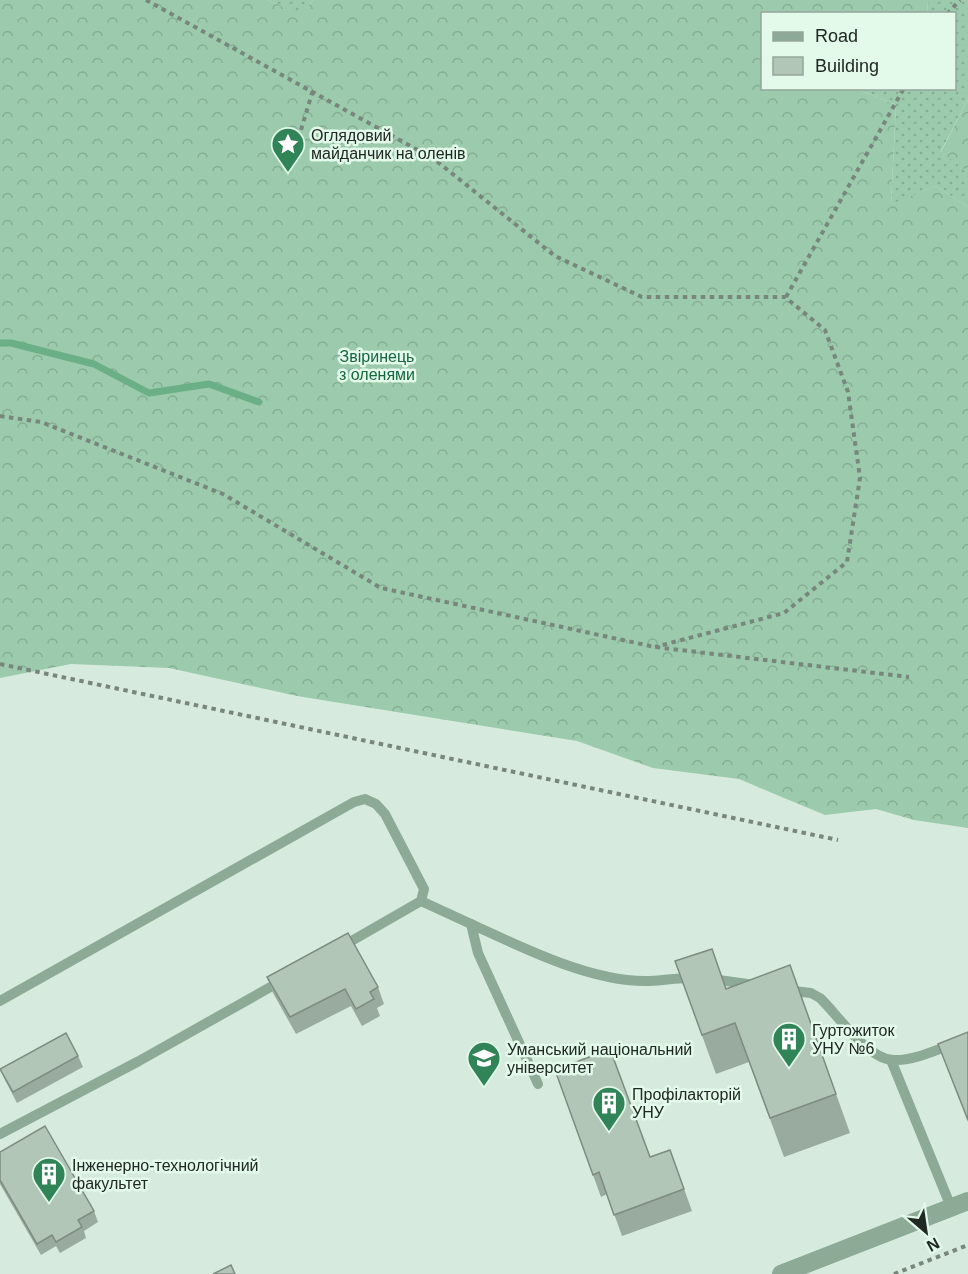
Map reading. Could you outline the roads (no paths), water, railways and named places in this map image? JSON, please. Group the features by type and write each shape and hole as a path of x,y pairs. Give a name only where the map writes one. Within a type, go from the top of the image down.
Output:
{"street":[{"path":"781,1274 960,1204"}],"lane":[{"path":"0,1001 354,802 365,799 380,809 396,831 424,889 421,901 331,953"},
{"path":"421,901 559,962 619,978 644,981 706,978 812,993 831,1009 867,1048 891,1060 913,1057 968,1038"},
{"path":"471,924 483,964 538,1084"},
{"path":"0,1134 139,1061 290,976"},
{"path":"891,1060 960,1204"}],"waterway":[{"path":"0,343 11,343 94,364 149,393 209,384 259,402"}],"place":[{"name":"Оглядовий майданчик на оленів","path":"288,173"},
{"name":"Гуртожиток УНУ №6","path":"789,1068"},
{"name":"Уманський національний університет","path":"484,1087"},
{"name":"Профілакторій УНУ","path":"609,1132"},
{"name":"Інженерно-технологічний факультет","path":"49,1203"}],"park label":[{"name":"Звіринець з оленями","path":"377,365"}]}
